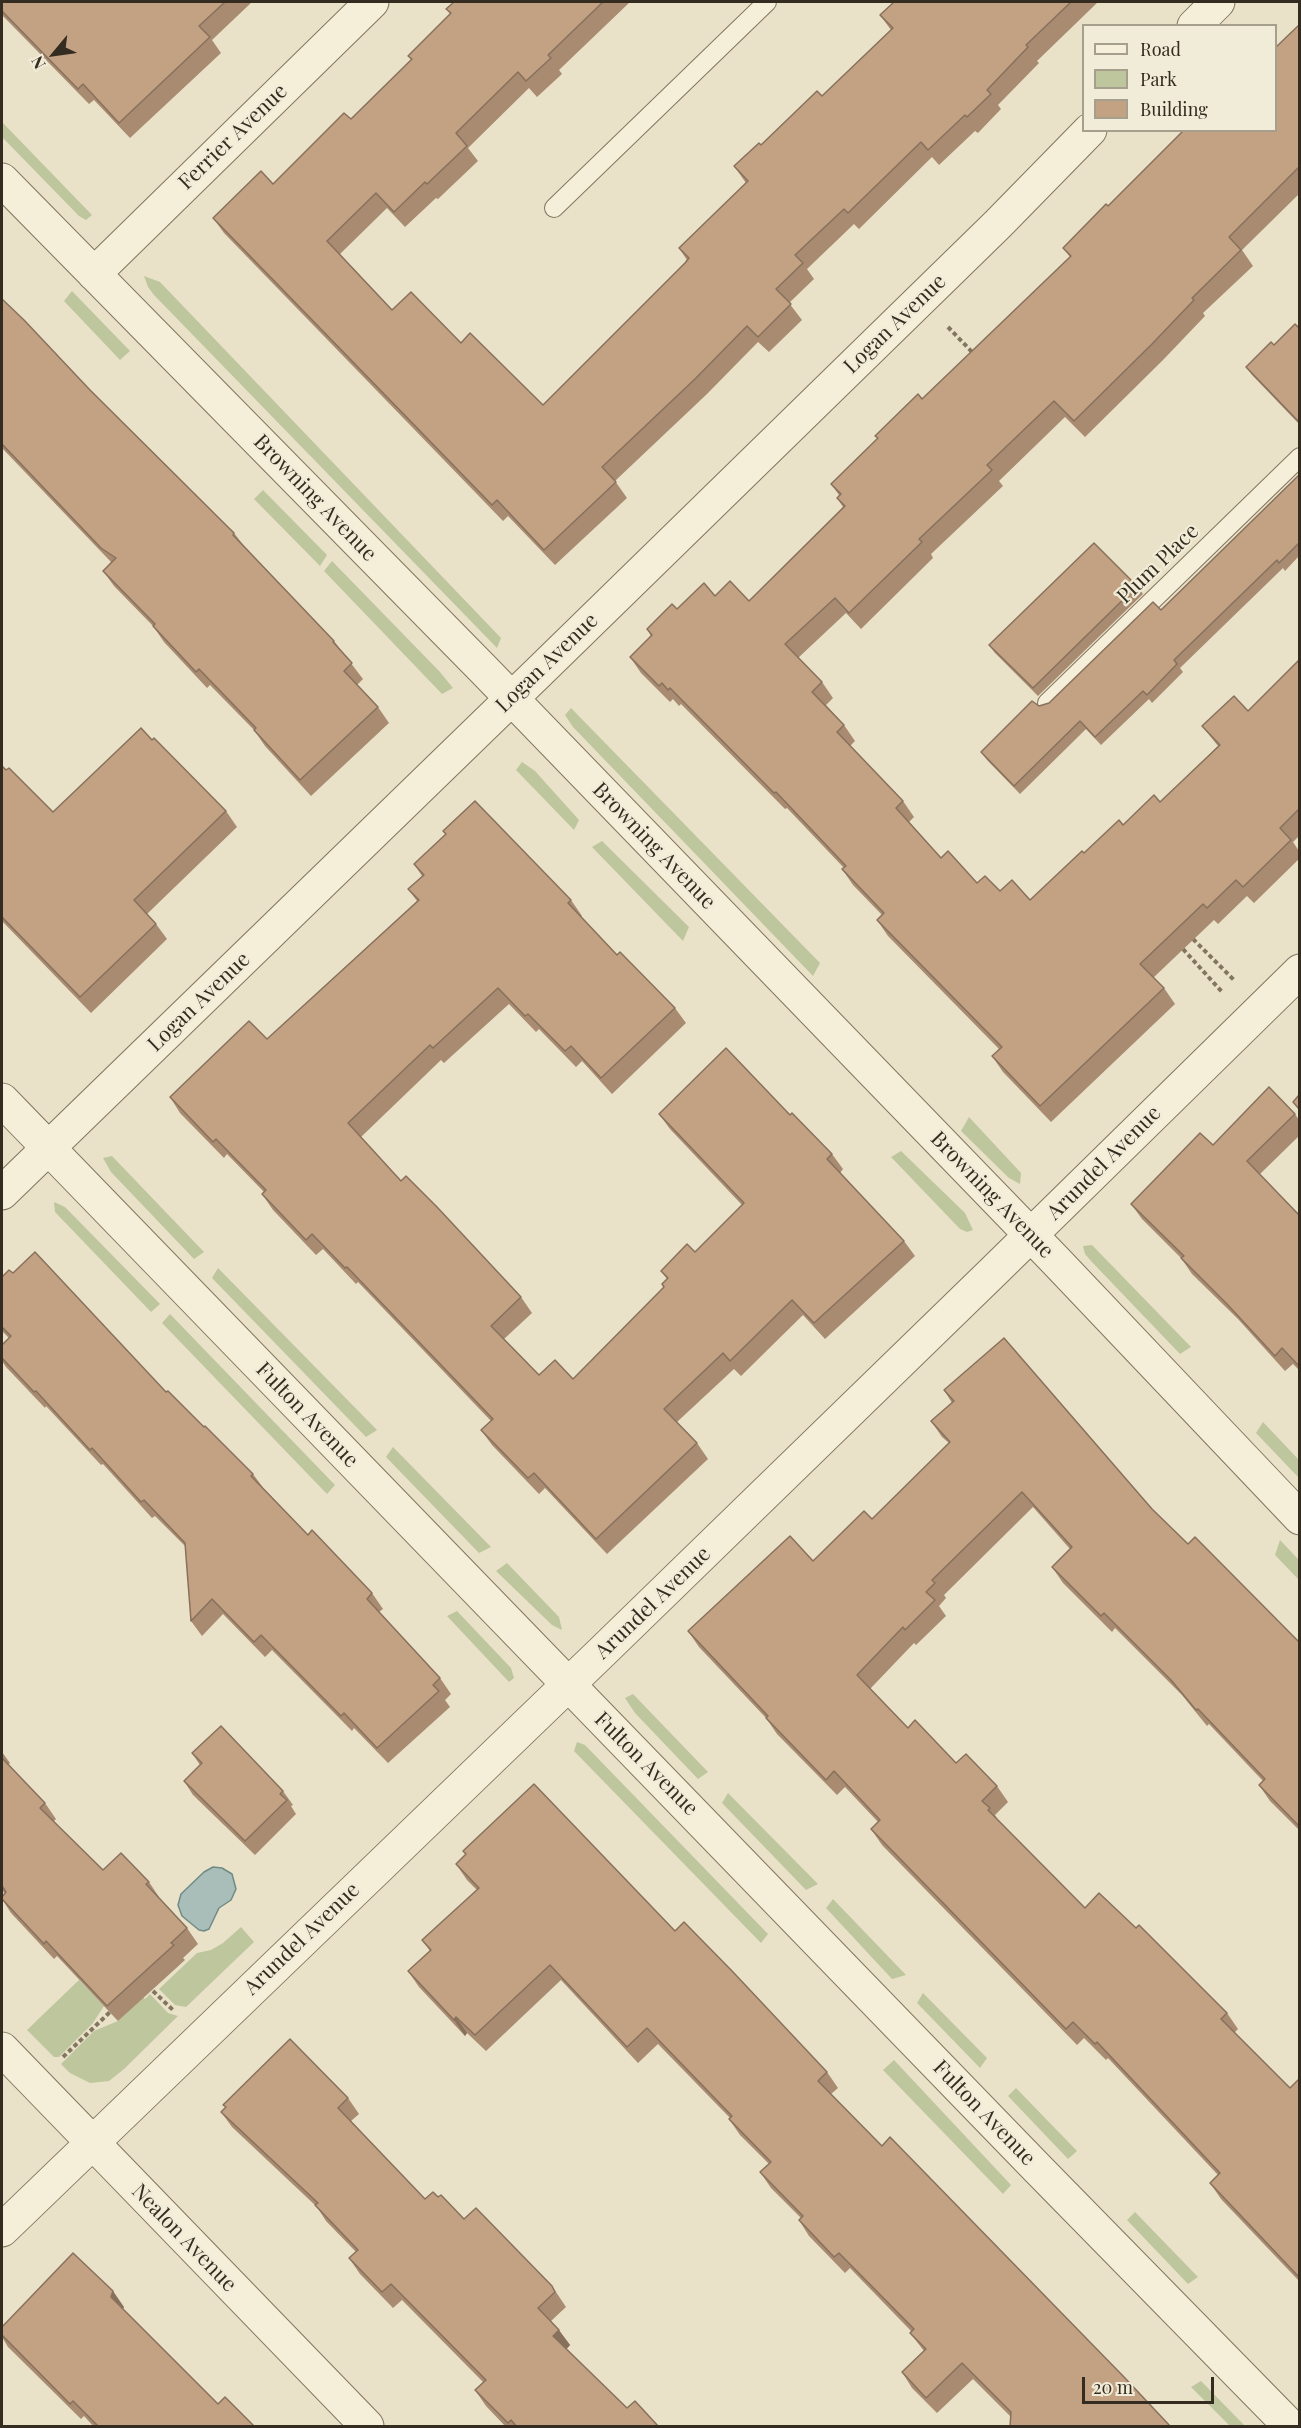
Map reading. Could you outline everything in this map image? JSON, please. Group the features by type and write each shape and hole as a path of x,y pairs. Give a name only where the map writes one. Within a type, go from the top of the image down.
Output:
{"street":[{"name":"Ferrier Avenue","path":"94,273 372,2"},
{"path":"1196,24 1218,2"},
{"name":"Logan Avenue","path":"2,1193 998,224 1088,132"},
{"name":"Browning Avenue","path":"2,180 510,698 1030,1235 1299,1518"},
{"name":"Arundel Avenue","path":"2,2230 568,1684 1299,971"},
{"name":"Fulton Avenue","path":"2,1100 1290,2427"},
{"name":"Nealon Avenue","path":"2,2049 367,2427"}],"lane":[{"path":"554,208 767,2"},
{"name":"Plum Place","path":"1047,703 1299,457"}],"path":[{"path":"943,322 978,358"},
{"path":"1193,939 1237,983"},
{"path":"1183,949 1225,994"},
{"path":"153,1991 170,2009 179,2012"},
{"path":"62,2058 110,2012"}],"green space":[{"path":"2,122 92,215 86,220 79,216 2,137"},
{"path":"144,276 160,282 501,638 497,648 154,295"},
{"path":"72,291 130,351 120,360 64,301"},
{"path":"263,490 327,555 320,566 254,499"},
{"path":"332,561 453,688 442,694 324,571"},
{"path":"571,708 820,963 813,976 573,727 565,715"},
{"path":"522,762 535,771 579,820 574,830 516,770"},
{"path":"602,841 689,927 683,941 592,847"},
{"path":"969,1117 1021,1173 1020,1184 1009,1178 961,1131"},
{"path":"901,1151 965,1213 973,1230 967,1232 960,1229 891,1157"},
{"path":"112,1156 204,1252 194,1259 111,1172 103,1158"},
{"path":"54,1202 65,1207 160,1304 151,1312 55,1212"},
{"path":"1092,1245 1191,1347 1180,1354 1085,1254 1083,1246"},
{"path":"218,1268 377,1430 366,1437 212,1278"},
{"path":"170,1314 335,1485 327,1494 162,1323"},
{"path":"1263,1422 1299,1460 1299,1478 1256,1433"},
{"path":"393,1447 491,1547 479,1553 386,1457"},
{"path":"1280,1540 1299,1560 1299,1580 1275,1555"},
{"path":"507,1563 559,1617 562,1630 552,1625 496,1571"},
{"path":"457,1611 511,1668 514,1678 509,1682 447,1616"},
{"path":"633,1694 708,1772 698,1779 635,1713 625,1698"},
{"path":"577,1742 585,1745 768,1934 761,1943 574,1751"},
{"path":"728,1793 818,1884 806,1890 722,1803"},
{"path":"833,1899 906,1975 892,1979 826,1908"},
{"path":"241,1927 254,1942 186,2007 175,2005 159,1989 197,1953 211,1950 223,1943"},
{"path":"79,1980 104,2006 93,2023 59,2057 54,2057 27,2030"},
{"path":"923,1993 987,2058 980,2068 917,2003"},
{"path":"150,1994 168,2013 178,2016 109,2081 90,2083 70,2073 61,2064 94,2031 118,2021 143,1997 145,1999"},
{"path":"894,2060 1011,2185 1003,2194 883,2070"},
{"path":"1016,2088 1077,2151 1068,2159 1008,2096"},
{"path":"1135,2212 1198,2277 1188,2284 1127,2220"},
{"path":"1201,2381 1245,2426 1230,2426 1191,2387"}],"water":[{"path":"213,1867 222,1868 232,1874 236,1889 231,1900 219,1908 209,1929 204,1931 199,1930 182,1916 178,1905 181,1894 204,1872"}],"building":[{"path":"2,2 225,2 199,26 210,37 119,123 83,84 78,89 2,11"},
{"path":"454,2 603,2 548,55 551,58 526,81 518,72 456,133 467,146 427,184 425,182 394,212 376,193 327,241 392,310 411,292 461,343 470,333 543,405 689,258 679,248 748,181 734,166 759,143 761,145 817,91 822,96 893,28 880,15 894,2 1071,2 1026,45 1028,47 987,90 991,94 967,117 965,115 928,150 921,142 848,213 844,209 795,255 803,263 776,289 791,304 758,337 747,326 602,467 616,482 544,550 497,500 492,505 213,218 261,171 273,184 344,113 351,119 412,59 408,56 451,13 446,9"},
{"path":"1299,25 1299,167 1229,237 1241,250 1192,298 1194,300 1152,344 1074,421 1054,401 987,465 992,470 919,539 922,542 849,613 835,598 785,644 822,682 812,692 844,725 837,732 903,801 896,808 941,858 948,851 977,883 985,876 1000,891 1012,880 1030,900 1119,820 1123,825 1154,795 1160,802 1220,745 1202,726 1234,696 1248,711 1299,660 1299,809 1280,828 1291,840 1243,887 1236,880 1207,908 1203,904 1140,964 1164,988 1040,1106 992,1056 1002,1047 877,920 884,913 842,869 846,866 776,792 774,793 670,688 668,690 662,683 659,686 630,657 652,635 647,629 672,604 677,609 704,583 715,596 730,581 749,601 845,506 837,498 841,494 831,484 878,438 875,436 918,394 922,399 1071,256 1063,248 1182,132 1277,132 1277,46"},
{"path":"2,299 234,533 233,535 352,663 344,671 378,707 300,780 254,730 256,728 199,669 196,672 153,626 155,624 103,571 116,558 101,548 2,444"},
{"path":"1295,324 1299,328 1299,422 1246,367 1271,342 1274,345"},
{"path":"1299,475 1299,543 1279,563 1277,560 1174,660 1177,664 1147,695 1143,691 1095,737 1080,721 1014,786 981,752 1032,701 1039,706 1049,703 1153,602 1161,610"},
{"path":"1094,543 1137,586 1033,688 989,645"},
{"path":"141,728 152,740 154,738 226,811 134,900 156,924 80,997 2,917 2,766 6,770 9,768 53,812"},
{"path":"475,801 571,900 568,903 617,955 620,952 675,1008 601,1078 571,1046 565,1051 528,1014 525,1016 498,988 433,1048 430,1045 348,1123 401,1181 406,1176 437,1207 521,1297 491,1326 539,1375 555,1360 573,1379 664,1287 662,1284 668,1278 661,1271 687,1244 695,1252 744,1203 659,1114 726,1048 790,1115 792,1113 832,1154 827,1159 904,1241 814,1323 792,1300 730,1361 723,1353 664,1409 697,1443 596,1539 534,1473 528,1478 481,1430 493,1419 347,1267 345,1268 312,1234 306,1240 262,1194 266,1190 216,1139 213,1142 170,1097 249,1021 267,1039 419,900 408,889 424,875 414,864 446,834 443,831"},
{"path":"1269,1087 1295,1114 1247,1161 1299,1215 1299,1366 1282,1348 1275,1356 1181,1258 1184,1256 1131,1204 1200,1133 1213,1145"},
{"path":"1299,1095 1299,1109 1293,1102"},
{"path":"35,1252 166,1392 168,1391 253,1474 251,1476 308,1535 312,1530 372,1593 367,1599 440,1678 433,1685 439,1691 377,1748 344,1713 341,1716 261,1635 254,1642 212,1599 191,1621 185,1543 144,1500 141,1502 92,1448 90,1450 2,1358 2,1345 11,1336 2,1327 2,1277 9,1270 13,1273"},
{"path":"1004,1338 1152,1509 1188,1544 1195,1537 1299,1642 1299,1826 1259,1785 1265,1779 1198,1709 1196,1710 1171,1680 1104,1613 1101,1616 1052,1567 1072,1547 1022,1492 932,1580 935,1583 926,1592 935,1600 905,1630 903,1627 857,1675 908,1728 915,1720 956,1763 966,1754 997,1786 982,1801 990,1808 988,1810 1085,1908 1099,1893 1136,1928 1139,1925 1227,2013 1221,2019 1290,2088 1299,2081 1299,2277 1210,2183 1220,2173 1097,2042 1095,2044 1073,2022 1066,2029 871,1829 880,1820 834,1771 826,1780 766,1718 768,1716 688,1631 790,1536 813,1561 864,1511 872,1519 950,1442 931,1421 954,1401 944,1390"},
{"path":"221,1726 283,1791 280,1794 287,1800 245,1841 184,1781 202,1763 192,1753"},
{"path":"2,1758 45,1803 40,1808 103,1870 121,1853 149,1882 146,1884 187,1928 171,1943 174,1945 107,2006 46,1941 44,1944 2,1899 6,1892 2,1886"},
{"path":"534,1784 675,1931 684,1922 827,2072 818,2081 882,2146 890,2137 1171,2427 1010,2427 1011,2412 962,2363 926,2398 902,2372 926,2349 910,2333 914,2329 839,2253 834,2257 799,2220 803,2216 760,2172 771,2162 729,2119 732,2116 647,2028 627,2047 550,1965 475,2035 456,2017 454,2020 408,1971 431,1950 422,1940 479,1888 456,1864 466,1854 463,1851"},
{"path":"290,2039 348,2098 338,2108 425,2199 433,2192 438,2197 441,2195 464,2219 476,2208 552,2286 555,2292 538,2308 559,2330 553,2336 627,2408 635,2401 659,2427 517,2427 511,2420 508,2423 475,2390 486,2380 391,2284 382,2292 349,2258 358,2250 315,2205 318,2203 221,2112 226,2107 223,2105"},
{"path":"73,2253 113,2291 111,2297 218,2404 225,2397 255,2427 99,2427 73,2401 70,2404 2,2335 2,2327"}]}
